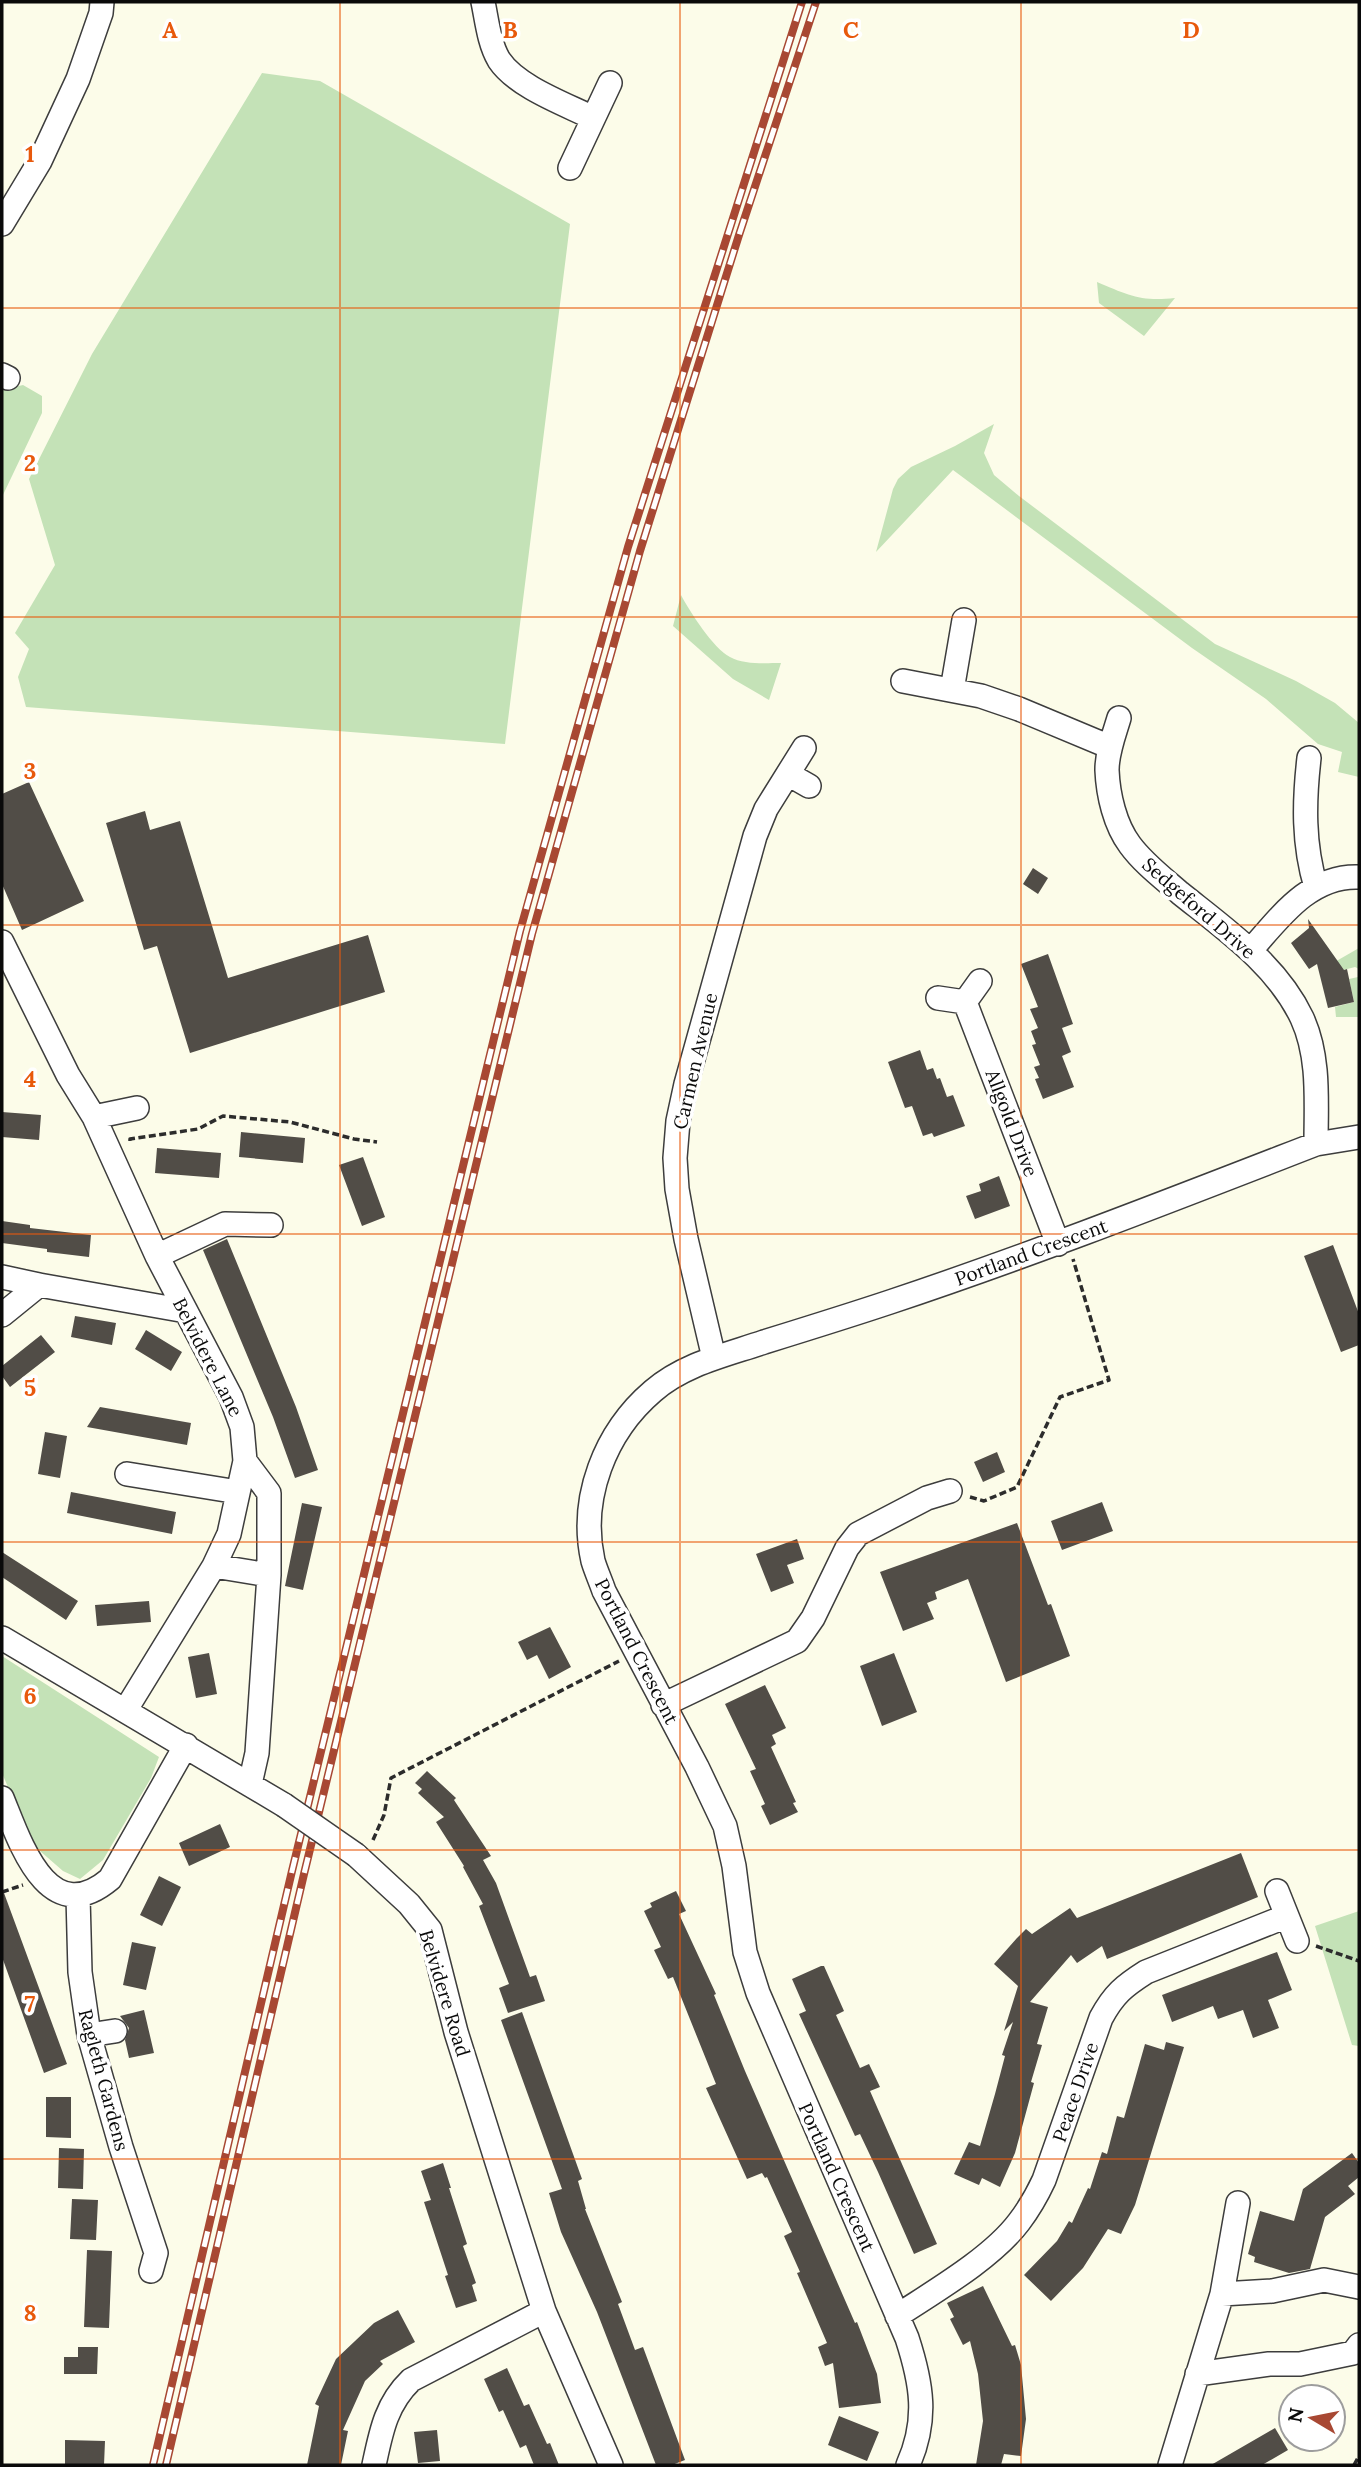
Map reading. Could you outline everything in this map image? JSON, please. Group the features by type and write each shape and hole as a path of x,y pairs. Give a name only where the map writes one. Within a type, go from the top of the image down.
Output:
{"street":[{"path":"2,224 40,161 78,79 102,13 102,2"},
{"path":"483,2 489,36 498,59 508,71 525,84 593,118"},
{"path":"570,168 610,83"},
{"path":"952,690 964,620"},
{"path":"903,681 981,696 1110,747"},
{"name":"Sedgeford Drive","path":"1119,718 1110,747 1107,769 1115,818 1129,844 1148,866 1251,950 1288,994 1302,1018 1312,1045 1316,1077 1316,1144"},
{"name":"Carmen Avenue","path":"714,1359 677,1189 675,1158 678,1121 701,1024 755,836 766,808 804,748"},
{"path":"1309,758 1305,797 1306,835 1308,861 1316,887"},
{"path":"788,774 809,786"},
{"path":"1251,950 1285,911 1316,887 1327,881 1359,877"},
{"name":"Belvidere Lane","path":"2,942 68,1075 94,1117 157,1256 231,1397 243,1427 245,1461 229,1534 214,1566 125,1711"},
{"path":"938,998 965,1002 980,981"},
{"name":"Allgold Drive","path":"965,1002 1063,1242"},
{"path":"94,1117 137,1108"},
{"name":"Portland Crescent","path":"908,2465 919,2435 922,2400 916,2368 897,2316 758,1993 745,1952 734,1866 724,1826 697,1767 604,1591 593,1561 591,1501 600,1466 612,1439 625,1421 655,1389 681,1372 1063,1242 1316,1144 1359,1137"},
{"path":"157,1256 225,1224 271,1225"},
{"path":"2,1277 186,1311"},
{"path":"2,1315 39,1285"},
{"path":"245,1461 269,1493 269,1575 257,1753 250,1784"},
{"path":"127,1474 238,1492"},
{"path":"663,1705 797,1641 813,1618 847,1548 858,1534 927,1498 950,1491"},
{"path":"214,1566 269,1575"},
{"name":"Belvidere Road","path":"2,1637 284,1805 359,1858 409,1904 430,1930 456,2032 544,2311 611,2465"},
{"path":"2,1798 32,1868 41,1878 52,1886 78,1896 89,1893 110,1879 186,1745"},
{"path":"1278,1891 1297,1941"},
{"name":"Ragleth Gardens","path":"78,1896 80,1972 89,2035 156,2253 151,2272"},
{"name":"Peace Drive","path":"897,2316 995,2247 1034,2201 1044,2180 1101,2018 1112,1998 1125,1985 1146,1972 1287,1916"},
{"path":"89,2035 115,2031"},
{"path":"1170,2465 1222,2294 1238,2203"},
{"path":"1222,2294 1272,2291 1324,2280 1359,2287"},
{"path":"374,2465 385,2416 401,2390 411,2380 544,2311"},
{"path":"1197,2374 1269,2364 1300,2364 1353,2353 1359,2345"}],"path":[{"path":"112,1158 127,1150 130,1139 198,1129 223,1115 290,1122 354,1139 377,1142"},
{"path":"950,1491 985,1501 1017,1487 1060,1397 1109,1380 1063,1242"},
{"path":"359,1858 384,1815 391,1778 636,1653"},
{"path":"1297,1941 1359,1961"},
{"path":"1354,2465 1359,2455"}],"green space":[{"path":"262,73 320,81 570,224 505,744 26,707 18,677 29,649 15,633 55,565 29,479 92,354"},
{"path":"1097,282 1135,296 1175,298 1144,336 1099,303"},
{"path":"23,385 42,396 42,413 2,497 2,390"},
{"path":"994,424 984,453 994,475 1019,496 1215,644 1296,681 1335,703 1359,723 1359,777 1338,772 1342,752 1318,744 1266,699 1192,648 953,470 876,552 898,479 911,467"},
{"path":"681,595 709,638 730,657 748,662 781,663 769,700 733,679 673,626"},
{"path":"1359,948 1359,969 1355,967 1328,974 1326,967"},
{"path":"1359,974 1359,1017 1336,1017 1335,1007 1354,1002 1349,979 1358,977"},
{"path":"2,1656 159,1757 151,1778 103,1860 80,1879 63,1871 32,1844 2,1773"},
{"path":"1359,1911 1359,2046 1352,2045 1315,1926"}],"building":[{"path":"29,782 84,901 22,930 2,884 2,794"},
{"path":"145,811 150,830 180,821 228,978 368,935 385,992 190,1053 157,946 144,950 106,823"},
{"path":"1033,868 1048,878 1038,894 1023,884"},
{"path":"1308,919 1344,970 1347,969 1354,1002 1328,1008 1317,964 1309,969 1291,943 1309,928"},
{"path":"1048,954 1073,1024 1062,1028 1071,1052 1062,1056 1074,1087 1043,1099 1035,1079 1039,1078 1034,1067 1040,1065 1032,1045 1036,1044 1031,1031 1038,1028 1030,1009 1038,1007 1021,964"},
{"path":"920,1050 927,1070 933,1068 947,1097 953,1095 965,1126 934,1137 932,1133 923,1136 912,1106 905,1108 888,1062"},
{"path":"2,1112 41,1115 39,1140 2,1137"},
{"path":"241,1132 305,1138 303,1163 239,1157"},
{"path":"157,1148 221,1153 219,1178 155,1173"},
{"path":"363,1157 385,1217 362,1226 339,1165"},
{"path":"999,1176 1010,1206 975,1219 966,1196 981,1191 979,1184"},
{"path":"2,1221 30,1225 30,1228 91,1235 89,1257 2,1243"},
{"path":"227,1239 296,1407 318,1470 295,1478 273,1417 203,1250"},
{"path":"1333,1245 1359,1314 1359,1345 1341,1352 1304,1256"},
{"path":"75,1316 116,1323 112,1345 71,1337"},
{"path":"146,1330 182,1352 171,1371 135,1349"},
{"path":"41,1335 55,1352 10,1387 2,1376 2,1366"},
{"path":"100,1407 191,1423 187,1445 87,1427"},
{"path":"45,1432 67,1436 60,1478 38,1474"},
{"path":"997,1452 1005,1472 983,1482 974,1462"},
{"path":"71,1492 176,1512 172,1534 67,1513"},
{"path":"1102,1502 1113,1531 1062,1550 1051,1521"},
{"path":"302,1503 322,1507 303,1590 285,1586"},
{"path":"1017,1523 1070,1656 1006,1682 968,1579 935,1592 937,1599 927,1603 934,1619 903,1631 880,1572"},
{"path":"797,1539 804,1559 787,1565 794,1583 771,1592 756,1554"},
{"path":"2,1552 78,1601 66,1620 2,1577"},
{"path":"149,1601 151,1622 97,1626 95,1605"},
{"path":"550,1627 571,1667 549,1679 537,1655 527,1660 518,1642"},
{"path":"209,1653 217,1694 196,1698 188,1657"},
{"path":"894,1653 917,1712 882,1726 860,1666"},
{"path":"765,1685 786,1728 772,1735 776,1744 771,1747 798,1812 770,1825 761,1806 765,1804 750,1771 756,1769 725,1704"},
{"path":"427,1771 456,1798 454,1800 491,1856 483,1860 496,1883 530,1977 536,1975 545,2001 508,2013 499,1988 509,1984 479,1906 483,1904 464,1866 436,1822 444,1817 418,1793 422,1789 415,1783"},
{"path":"220,1824 230,1847 189,1866 179,1843"},
{"path":"1241,1853 1258,1897 1107,1959 1102,1946 1077,1963 1071,1955 1030,2002 1048,2007 1037,2044 1042,2045 1015,2153 1000,2187 982,2178 979,2185 954,2174 969,2142 980,2146 995,2094 1005,2056 1002,2055 1013,2022 1004,2031 1018,1986 994,1964 1017,1938 1026,1929 1032,1934 1070,1908 1077,1918"},
{"path":"159,1876 181,1887 162,1926 140,1915"},
{"path":"676,1891 686,1911 679,1914 716,1994 714,1995 745,2071 855,2323 857,2322 877,2374 881,2403 839,2408 833,2363 825,2366 818,2347 827,2343 784,2236 792,2232 767,2177 762,2173 747,2179 706,2088 716,2084 673,1977 668,1979 654,1950 661,1947 644,1911 652,1907 650,1903"},
{"path":"4,1893 67,2064 44,2073 2,1957"},
{"path":"132,1942 156,1947 146,1990 123,1985"},
{"path":"1277,1952 1292,1990 1268,2000 1279,2028 1253,2038 1243,2010 1218,2019 1213,2006 1172,2022 1162,1995"},
{"path":"824,1966 844,2011 836,2015 860,2068 869,2064 880,2087 870,2091 937,2244 914,2254 860,2134 855,2136 799,2014 806,2011 792,1979"},
{"path":"144,2010 154,2053 129,2058 125,2040 129,2028 120,2016"},
{"path":"522,2012 582,2179 578,2181 585,2209 622,2302 618,2304 635,2350 643,2347 685,2460 672,2465 656,2465 597,2312 561,2232 549,2193 562,2189 501,2020"},
{"path":"1166,2042 1184,2047 1135,2205 1121,2234 1108,2229 1083,2268 1051,2301 1024,2275 1057,2241 1069,2221 1072,2223 1088,2188 1090,2189 1102,2152 1107,2154 1117,2116 1124,2118 1145,2044 1164,2050"},
{"path":"46,2097 71,2097 71,2138 46,2137"},
{"path":"59,2148 84,2149 83,2189 58,2188"},
{"path":"1352,2153 1359,2163 1359,2177 1348,2186 1355,2194 1325,2217 1310,2269 1289,2273 1254,2262 1255,2257 1248,2254 1260,2211 1294,2221 1303,2189"},
{"path":"443,2163 467,2244 463,2246 476,2283 472,2285 477,2301 456,2308 424,2202 431,2200 421,2171"},
{"path":"72,2199 98,2200 96,2240 70,2239"},
{"path":"87,2250 112,2251 109,2328 84,2327"},
{"path":"983,2286 1012,2346 1015,2345 1021,2365 1026,2419 1021,2456 1004,2454 1001,2465 976,2465 983,2421 978,2374 970,2341 963,2345 950,2319 954,2317 947,2303"},
{"path":"398,2310 415,2342 380,2361 383,2364 365,2381 343,2430 348,2431 341,2465 307,2465 319,2406 315,2404 336,2359 374,2323"},
{"path":"78,2347 98,2347 97,2374 64,2374 64,2357 78,2357"},
{"path":"507,2368 524,2406 529,2404 559,2465 534,2465 526,2445 520,2448 503,2410 499,2412 484,2379"},
{"path":"839,2416 879,2432 867,2461 828,2445"},
{"path":"1275,2428 1277,2431 1277,2453 1283,2453 1262,2465 1211,2465"},
{"path":"437,2430 440,2461 418,2463 414,2432"},
{"path":"65,2440 105,2441 104,2465 65,2465"}],"railway":[{"path":"153,2465 292,1871 520,931 628,547 802,2"},
{"path":"166,2465 304,1874 532,934 640,551 739,235 816,2"}]}
